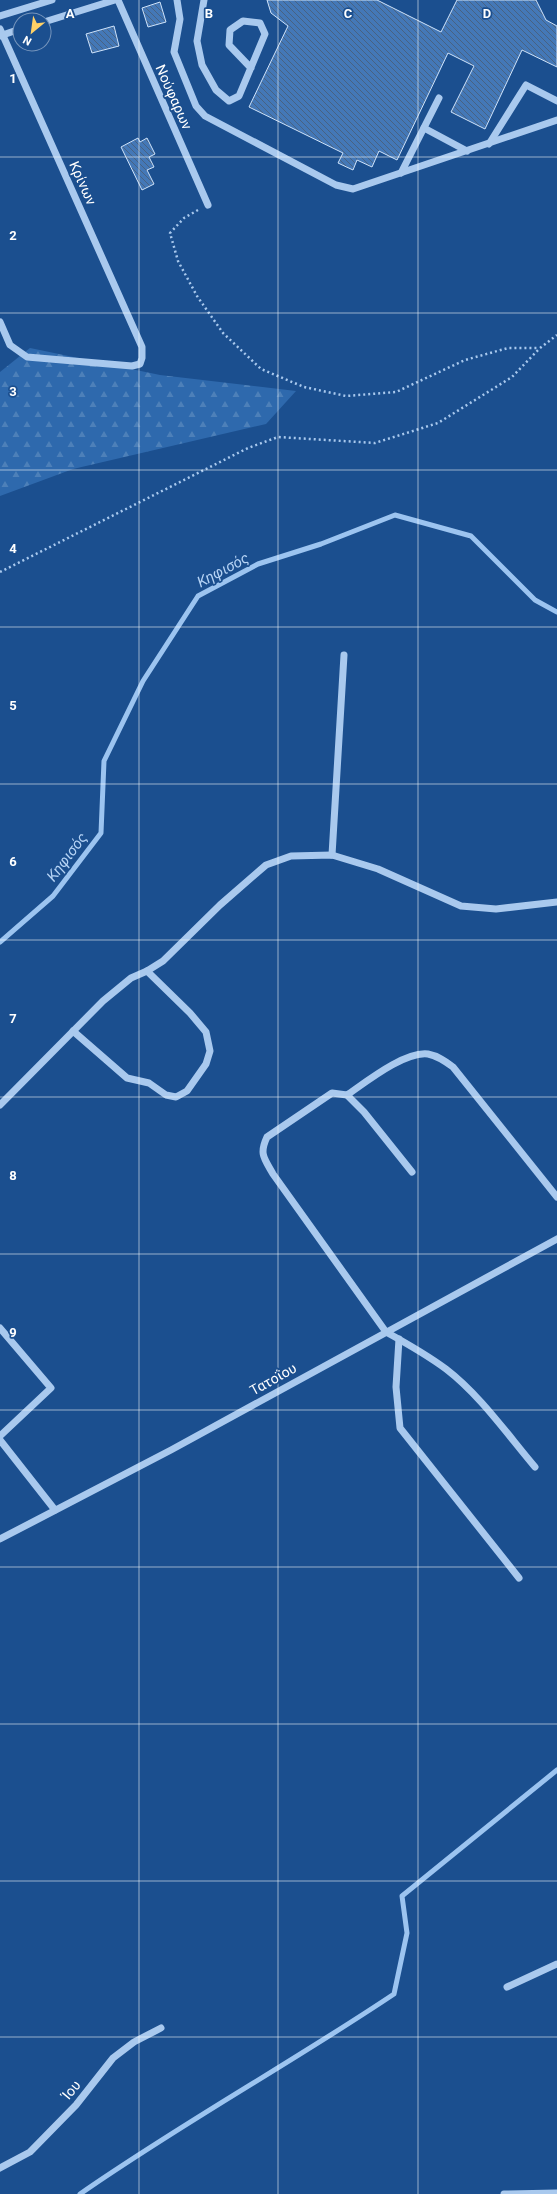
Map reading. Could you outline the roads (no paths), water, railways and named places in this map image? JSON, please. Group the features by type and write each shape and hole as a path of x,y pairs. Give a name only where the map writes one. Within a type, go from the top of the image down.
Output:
{"street":[{"path":"0,16 52,0"},
{"path":"52,20 116,0"},
{"name":"Νούφαρων","path":"116,0 208,205"},
{"path":"177,0 180,19 174,52 196,106 206,116 336,184 353,189 557,120"},
{"path":"204,0 197,41 202,65 216,90 229,101 239,96 266,34 260,23 243,21 230,30 229,45 251,68"},
{"path":"1,33 12,31"},
{"name":"Κρίνων","path":"0,322 10,346 27,357 132,366 140,364 142,358 142,347 1,33"},
{"path":"489,144 526,85 557,101"},
{"path":"401,173 439,98"},
{"path":"424,128 467,151"},
{"path":"332,855 344,655"},
{"path":"0,1105 102,1001 131,978 147,971 163,961 220,905 266,865 291,856 332,855 378,869 462,906 496,909 537,903 557,902"},
{"path":"73,1031 128,1078 149,1083 166,1095 176,1097 187,1091 206,1064 210,1051 206,1032 190,1012 147,971"},
{"path":"347,1095 396,1063 414,1055 427,1054 439,1057 453,1067 557,1197"},
{"path":"412,1172 364,1112 347,1095 332,1093 267,1137 262,1154 273,1174 386,1332 447,1370 482,1403 535,1466"},
{"name":"Τατοΐου","path":"0,1539 386,1332 557,1238"},
{"path":"0,1328 51,1388 0,1436"},
{"path":"399,1339 396,1387 400,1428 519,1578"},
{"path":"0,1440 55,1510"},
{"path":"507,1986 557,1964"},
{"name":"Ίου","path":"0,2168 30,2152 76,2105 113,2058 134,2042 161,2028"},
{"path":"504,2194 557,2193"}],"waterway":[{"name":"Κηφισός","path":"0,942 53,896 101,833 104,761 143,681 198,596 258,564 321,544 395,515 471,536 535,600 557,612"},
{"path":"80,2194 158,2142 394,1994 407,1933 402,1896 557,1770"}]}
